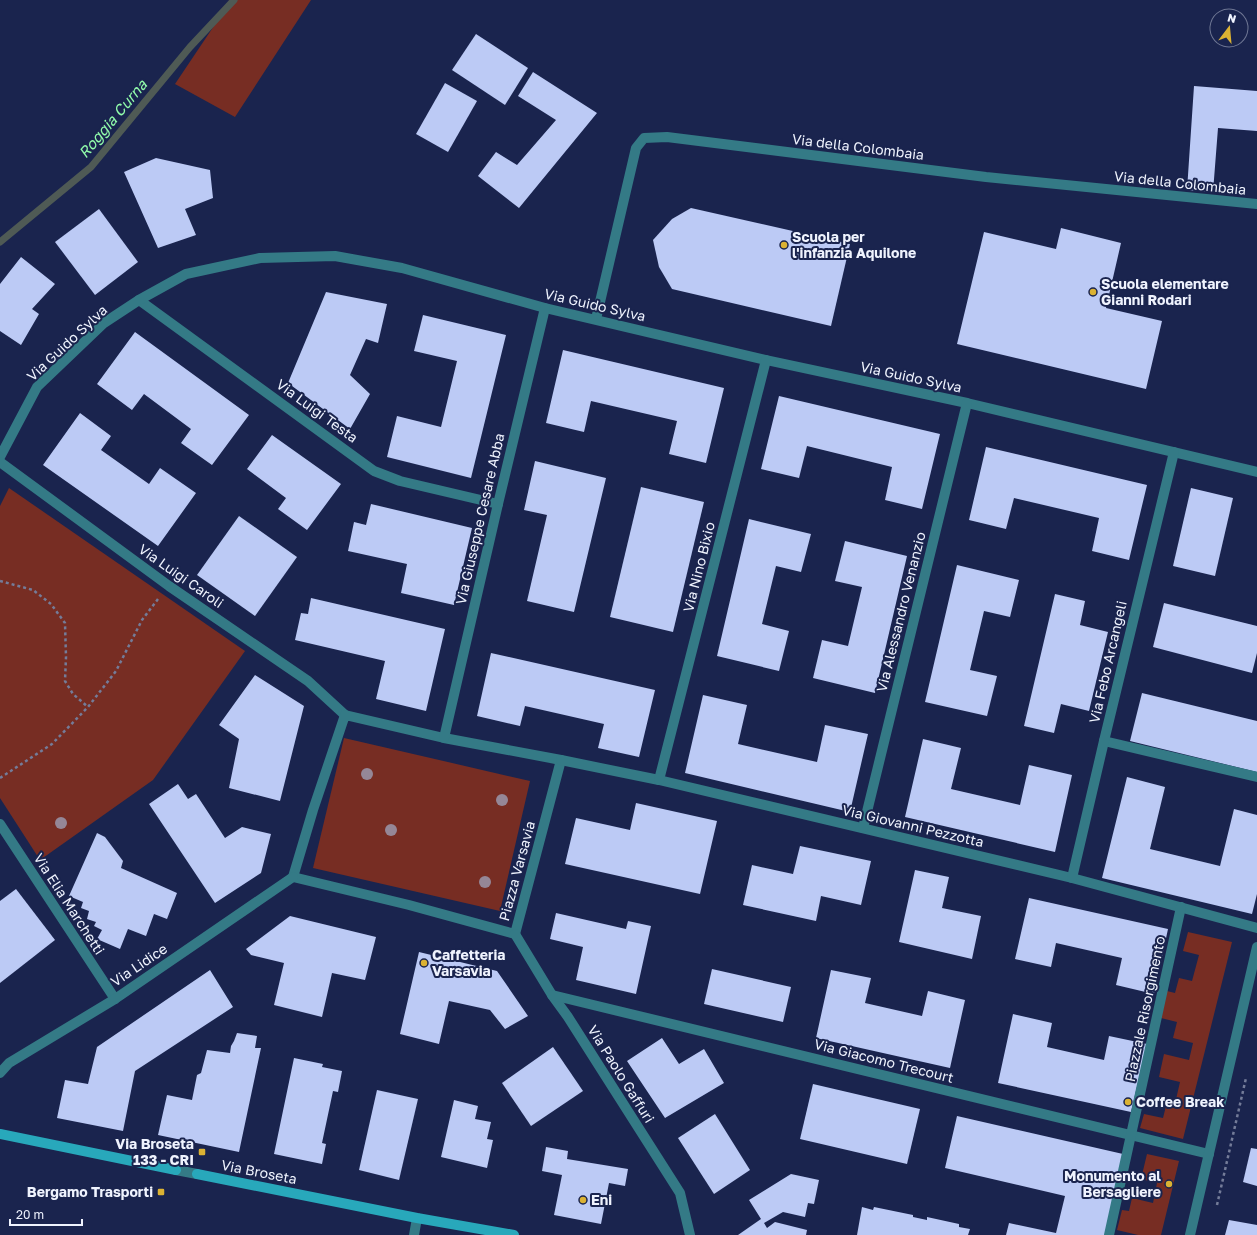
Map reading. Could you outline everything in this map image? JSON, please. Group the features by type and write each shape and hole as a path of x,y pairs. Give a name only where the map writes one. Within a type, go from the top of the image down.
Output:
{"street":[{"name":"Via della Colombaia","path":"596,319 636,148 644,138 667,137 978,176 1257,204"},
{"name":"Via Guido Sylva","path":"0,456 37,387 104,323 139,300 186,274 260,258 335,256 402,268 545,308 766,360 967,403 1257,472"},
{"name":"Via Luigi Testa","path":"139,300 374,470 400,481 498,504"},
{"name":"Via Giuseppe Cesare Abba","path":"444,738 545,308"},
{"name":"Via Nino Bixio","path":"659,780 766,360"},
{"name":"Via Alessandro Venanzio","path":"863,828 967,403"},
{"name":"Via Febo Arcangeli","path":"1072,878 1174,452"},
{"name":"Via Luigi Caroli","path":"0,462 169,586 308,681 345,715"},
{"path":"293,877 313,810 345,715 444,738 561,760"},
{"path":"1104,741 1257,777"},
{"name":"Via Giovanni Pezzotta","path":"561,760 659,780 1072,878 1257,928"},
{"name":"Piazza Varsavia","path":"293,877 409,905 515,934 561,760"},
{"name":"Via Elia Marchetti","path":"0,824 115,999"},
{"name":"Via Lidice","path":"0,1073 9,1063 115,999 293,877"},
{"name":"Piazzale Risorgimento","path":"1110,1235 1182,907"},
{"name":"Via Paolo Gaffuri","path":"515,934 552,995 568,1017 680,1193 690,1235"},
{"path":"1190,1235 1257,947"},
{"name":"Via Giacomo Trecourt","path":"552,995 1209,1154"},
{"name":"Via Broseta","path":"0,1134 417,1218 514,1235"},
{"path":"414,1235 417,1218"}],"path":[{"path":"0,581 33,590 51,604 65,623 65,681 73,694 88,707"},
{"path":"0,778 52,744 88,707 116,671 142,620 169,586"},
{"path":"1217,1206 1247,1074"}],"shaded area":[{"path":"229,0 311,0 235,117 175,84 228,5"},
{"path":"9,488 245,651 153,780 40,860 0,798 0,506"},
{"path":"344,738 530,781 500,911 313,868"},
{"path":"1188,932 1232,942 1183,1139 1140,1128 1144,1114 1163,1118 1166,1106 1174,1108 1180,1082 1159,1077 1164,1054 1189,1060 1193,1043 1173,1038 1177,1022 1161,1018 1167,991 1175,993 1179,978 1192,981 1199,955 1183,951"},
{"path":"1147,1154 1179,1161 1161,1235 1138,1235 1117,1230 1122,1210 1129,1211 1132,1198 1153,1203 1157,1183 1141,1179"}],"building":[{"path":"476,34 528,68 505,105 452,70"},
{"path":"533,72 597,113 519,208 478,176 496,152 517,165 556,120 518,96"},
{"path":"445,83 477,101 448,152 416,134"},
{"path":"1194,86 1257,91 1257,131 1218,128 1213,192 1187,190"},
{"path":"156,158 210,170 213,198 185,209 196,235 158,248 124,172"},
{"path":"691,208 850,244 831,326 672,289 659,267 653,240 672,219"},
{"path":"99,209 138,262 95,295 55,242"},
{"path":"1061,228 1121,243 1106,308 1162,321 1146,389 957,344 984,232 1056,249"},
{"path":"21,257 55,284 32,309 39,314 21,345 0,331 0,284"},
{"path":"326,292 387,304 378,343 366,339 350,375 370,394 350,429 288,383"},
{"path":"423,315 506,335 471,478 387,457 397,416 441,427 457,361 414,351"},
{"path":"135,332 249,415 212,465 181,443 191,429 144,394 132,410 97,384"},
{"path":"563,350 724,388 706,463 669,454 677,421 591,401 584,432 546,423"},
{"path":"779,396 940,434 922,509 885,500 892,467 807,446 799,478 761,469"},
{"path":"80,413 111,436 101,450 149,484 160,468 196,493 158,546 43,465"},
{"path":"272,435 341,484 307,530 278,509 286,498 247,469"},
{"path":"986,447 1147,485 1129,560 1092,551 1099,518 1014,498 1006,529 969,520"},
{"path":"535,461 606,478 574,612 527,601 547,515 524,510"},
{"path":"641,487 704,502 673,632 610,617"},
{"path":"1191,488 1233,498 1215,576 1173,566"},
{"path":"371,504 472,528 454,605 401,593 407,564 348,551 354,522 366,525"},
{"path":"239,516 297,557 255,616 197,575"},
{"path":"749,519 811,534 801,572 776,566 762,624 789,631 779,671 717,656"},
{"path":"845,541 907,556 875,693 813,678 822,640 848,646 862,587 835,581"},
{"path":"957,565 1019,580 1010,617 984,611 970,670 997,676 987,716 925,702"},
{"path":"1055,594 1085,601 1080,625 1108,632 1089,711 1061,704 1054,733 1024,726"},
{"path":"311,598 445,629 426,711 376,699 385,661 295,640 301,613 308,614"},
{"path":"1164,603 1257,626 1257,653 1252,673 1153,647"},
{"path":"491,653 655,690 639,757 598,748 604,724 525,706 520,726 477,716"},
{"path":"255,675 304,706 280,801 229,788 239,739 219,725"},
{"path":"1142,693 1257,721 1257,772 1130,741"},
{"path":"703,695 747,705 738,744 817,762 825,725 868,734 850,812 685,773"},
{"path":"923,739 961,748 951,789 1020,805 1029,765 1072,775 1055,852 905,817"},
{"path":"1127,777 1165,787 1150,849 1220,866 1234,809 1257,815 1257,894 1252,914 1102,878"},
{"path":"178,784 188,799 196,794 225,838 242,827 271,834 261,873 215,903 149,804"},
{"path":"636,803 717,821 700,894 565,864 576,818 630,830"},
{"path":"97,833 105,837 123,861 121,868 177,893 167,919 154,914 146,936 128,929 120,949 97,939 102,930 94,926 96,922 87,919 89,911 81,908 83,902 69,896"},
{"path":"800,846 871,861 861,905 821,896 816,921 743,905 752,865 793,874"},
{"path":"915,870 949,877 942,908 981,916 972,959 899,942"},
{"path":"16,889 55,940 0,983 0,901"},
{"path":"1029,898 1168,929 1154,994 1116,985 1122,958 1056,943 1051,967 1015,959"},
{"path":"556,913 626,929 628,921 651,926 636,994 576,980 583,947 550,939"},
{"path":"290,916 376,937 365,980 332,973 322,1017 274,1005 284,963 251,955 246,949"},
{"path":"419,952 497,971 528,1016 505,1029 490,1010 449,1001 439,1044 400,1034"},
{"path":"712,969 791,987 783,1022 704,1004"},
{"path":"210,970 233,1007 135,1071 123,1131 57,1118 65,1080 88,1084 97,1047"},
{"path":"831,970 871,978 865,1003 922,1016 928,991 965,1000 950,1068 816,1038"},
{"path":"1013,1014 1052,1023 1047,1047 1104,1060 1109,1036 1147,1044 1131,1112 998,1083"},
{"path":"237,1033 257,1036 255,1048 261,1048 239,1152 158,1135 167,1095 192,1100 197,1075 201,1073 207,1050 230,1053 231,1046"},
{"path":"662,1038 679,1064 704,1049 724,1083 665,1118 627,1061"},
{"path":"553,1047 583,1091 531,1126 502,1083"},
{"path":"294,1058 323,1064 322,1067 342,1071 338,1092 333,1091 322,1143 326,1144 322,1164 274,1154"},
{"path":"813,1084 920,1109 907,1164 800,1139"},
{"path":"377,1090 418,1099 399,1180 359,1170"},
{"path":"454,1100 478,1106 475,1119 491,1122 487,1139 493,1140 487,1168 441,1157"},
{"path":"715,1114 750,1170 714,1194 678,1138"},
{"path":"957,1116 1123,1154 1105,1235 1006,1235 1009,1223 1056,1233 1065,1196 945,1168"},
{"path":"546,1147 568,1151 567,1159 628,1169 625,1186 609,1183 601,1224 554,1215 562,1175 542,1171"},
{"path":"1251,1148 1257,1149 1257,1186 1243,1182"},
{"path":"791,1174 819,1180 814,1204 808,1203 805,1217 783,1212 764,1223 767,1228 775,1222 807,1230 806,1235 738,1235 761,1219 749,1200"},
{"path":"862,1207 873,1210 874,1207 913,1215 913,1217 927,1220 927,1217 959,1224 959,1227 970,1229 968,1235 857,1235"},
{"path":"1229,1220 1257,1225 1257,1235 1225,1235"}],"waterway":[{"name":"Roggia Curna","path":"0,242 91,167 190,47 234,0"}],"place":[{"name":"Scuola per l'infanzia Aquilone","path":"784,245"},
{"name":"Scuola elementare Gianni Rodari","path":"1093,292"},
{"name":"Caffetteria Varsavia","path":"424,963"},
{"name":"Coffee Break","path":"1128,1102"},
{"name":"Via Broseta 133 - CRI","path":"202,1152"},
{"name":"Monumento al Bersagliere","path":"1169,1184"},
{"name":"Bergamo Trasporti","path":"161,1192"},
{"name":"Eni","path":"583,1200"}]}
